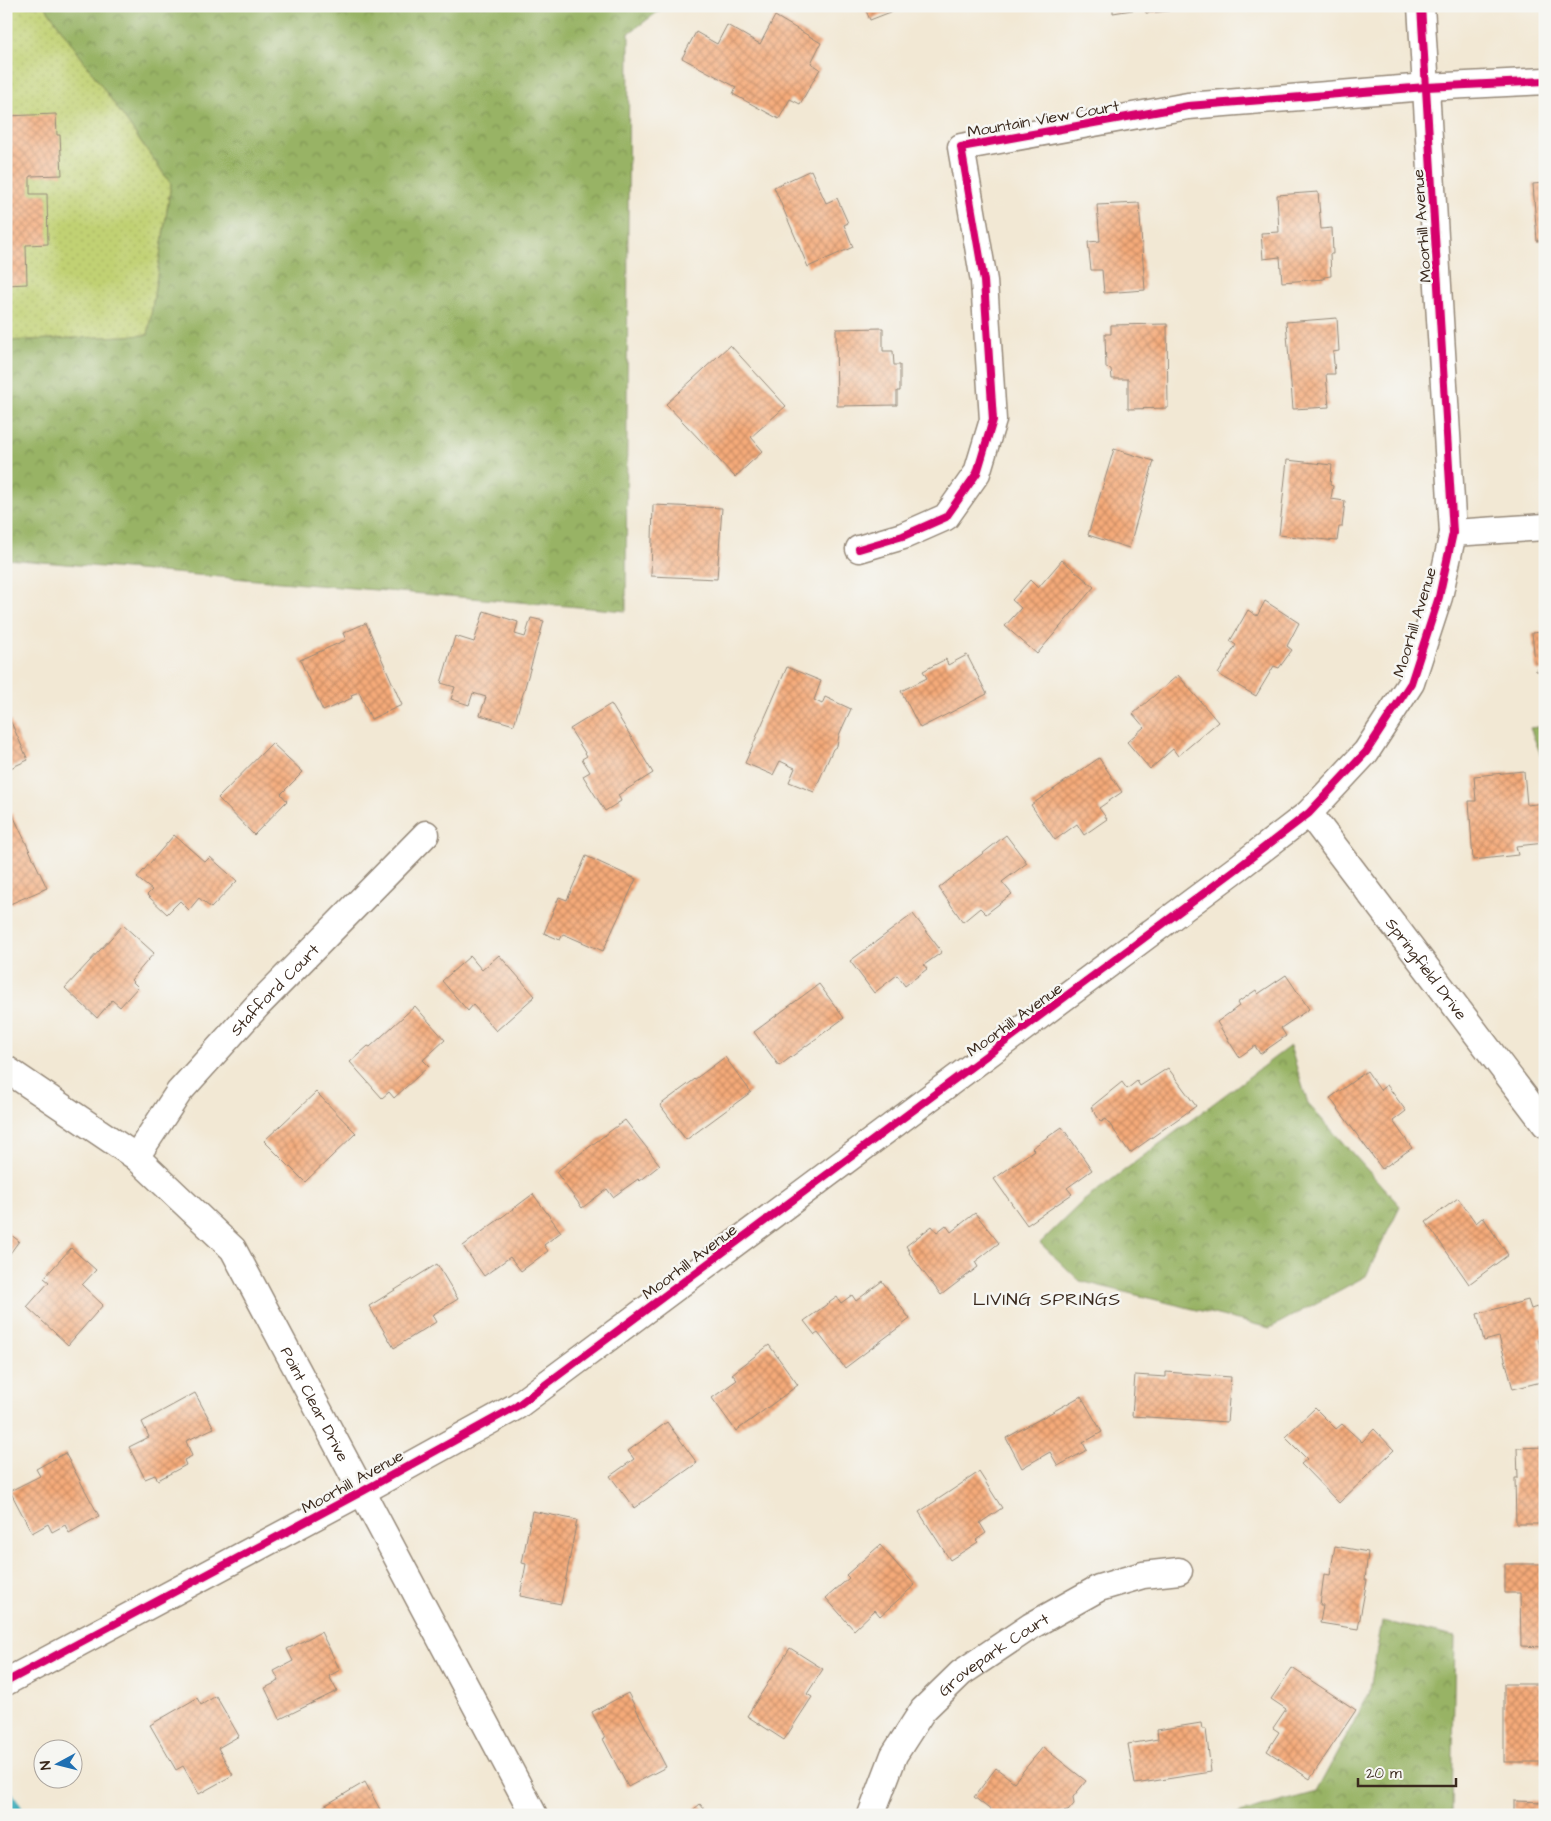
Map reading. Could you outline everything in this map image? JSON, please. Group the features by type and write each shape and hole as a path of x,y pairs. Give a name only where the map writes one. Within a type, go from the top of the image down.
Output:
{"street":[{"name":"Moorhill Avenue","path":"6,1682 364,1492 517,1406 1156,930 1309,813 1366,752 1411,683 1439,597 1454,533 1421,6"},
{"name":"Mountain View Court","path":"859,549 903,536 946,517 977,474 993,420 984,281 961,147 1188,106 1426,87 1545,81"},
{"path":"1454,533 1545,527"},
{"name":"Springfield Drive","path":"1309,813 1545,1124"},
{"name":"Stafford Court","path":"136,1156 186,1085 258,1006 426,834"},
{"name":"Point Clear Drive","path":"6,1069 136,1156 233,1249 364,1492 534,1815"},
{"name":"Grovepark Court","path":"871,1815 894,1756 923,1710 962,1673 1031,1626 1100,1588 1143,1575 1179,1570"}],"green space":[{"path":"6,6 45,6 171,184 148,335 6,341"},
{"path":"45,6 666,6 629,33 626,611 6,559 6,341 148,335 171,184"},
{"path":"1545,726 1545,765 1530,728"},
{"path":"1290,1046 1308,1104 1400,1206 1366,1276 1270,1328 1080,1281 1040,1243 1082,1202"},
{"path":"1382,1621 1455,1637 1452,1815 1233,1815 1316,1792 1369,1694"}],"building":[{"path":"864,6 906,6 870,20"},
{"path":"1113,6 1168,6 1169,11 1146,13 1145,8 1113,13"},
{"path":"775,16 821,43 811,63 820,69 800,104 790,99 779,119 733,94 736,87 682,58 696,32 717,44 727,25 760,44"},
{"path":"56,114 57,135 60,135 62,175 30,176 30,194 47,194 48,244 26,245 27,284 6,285 6,116"},
{"path":"811,170 826,203 837,198 848,223 844,225 853,247 808,267 774,187"},
{"path":"1545,183 1545,240 1537,241 1533,184"},
{"path":"1318,192 1321,229 1332,228 1333,254 1330,254 1331,276 1324,277 1324,279 1282,282 1280,257 1263,259 1261,233 1279,232 1277,195"},
{"path":"1139,203 1145,290 1104,293 1102,270 1091,270 1088,242 1100,241 1097,205"},
{"path":"1337,318 1339,351 1333,352 1335,374 1326,374 1329,407 1293,409 1286,322"},
{"path":"1167,324 1168,408 1128,409 1128,379 1112,379 1111,369 1106,368 1105,334 1111,334 1111,325"},
{"path":"883,328 883,351 893,351 894,365 900,365 900,391 897,391 897,405 837,406 836,329"},
{"path":"730,345 786,406 751,437 763,451 735,477 666,404"},
{"path":"1114,449 1154,461 1129,548 1088,535"},
{"path":"1287,460 1332,465 1330,485 1333,486 1331,499 1345,501 1342,527 1339,527 1337,541 1279,535"},
{"path":"653,505 722,508 717,579 651,576"},
{"path":"1062,560 1094,587 1037,654 1005,626 1021,608 1012,600 1030,580 1038,588"},
{"path":"1265,601 1299,623 1287,646 1292,650 1279,668 1274,666 1256,696 1218,674 1236,645 1230,641 1248,610 1257,616"},
{"path":"484,611 518,622 515,634 525,637 531,618 544,621 514,725 480,715 486,697 473,693 469,705 451,699 455,687 441,683 455,636 474,642"},
{"path":"366,623 402,705 371,719 359,692 351,695 352,698 323,711 300,660 346,640 343,633"},
{"path":"1542,625 1545,625 1545,671 1536,671 1532,633 1543,632"},
{"path":"967,655 987,694 920,728 901,691 927,678 923,671 946,659 948,665"},
{"path":"787,667 821,681 814,700 822,704 825,697 851,709 839,735 837,746 833,749 814,792 789,782 795,768 780,761 773,775 745,763"},
{"path":"1178,675 1218,722 1178,756 1173,749 1150,769 1127,742 1144,727 1133,714"},
{"path":"611,704 653,773 618,795 621,801 605,811 583,776 590,772 582,759 587,756 570,729"},
{"path":"6,711 28,760 6,770"},
{"path":"272,743 303,772 281,794 287,801 254,835 218,798"},
{"path":"1099,758 1122,792 1099,808 1107,819 1084,835 1077,824 1055,840 1031,805"},
{"path":"1524,771 1527,805 1545,803 1545,843 1516,846 1518,855 1473,860 1469,801 1476,801 1474,776"},
{"path":"12,813 47,888 10,904 6,895 6,816"},
{"path":"174,835 205,862 210,857 237,881 211,908 199,898 189,910 180,901 167,914 147,895 152,890 137,878"},
{"path":"1006,835 1027,863 1002,882 1012,894 986,914 980,908 963,922 939,888"},
{"path":"586,856 636,879 603,951 563,934 560,940 544,933 559,897 567,900"},
{"path":"913,914 942,952 924,965 927,969 905,986 897,975 874,993 850,961"},
{"path":"123,925 154,953 131,980 138,987 120,1007 112,1000 97,1018 65,988"},
{"path":"499,955 535,996 496,1031 473,1005 468,1011 442,981 470,956 482,970"},
{"path":"1286,975 1309,1009 1281,1028 1286,1036 1260,1054 1255,1046 1239,1057 1217,1022 1239,1006 1237,1003 1256,990 1258,994"},
{"path":"819,984 844,1018 779,1066 754,1032"},
{"path":"415,1006 445,1040 423,1060 429,1066 394,1098 389,1092 382,1098 350,1062 368,1046 370,1047"},
{"path":"725,1057 751,1092 686,1140 660,1105"},
{"path":"1168,1068 1196,1106 1130,1153 1106,1119 1101,1122 1091,1107 1122,1082 1127,1089 1137,1081 1140,1086"},
{"path":"1367,1071 1380,1090 1387,1085 1406,1111 1393,1121 1412,1148 1382,1169 1330,1098"},
{"path":"316,1092 356,1133 305,1182 264,1141"},
{"path":"625,1120 660,1165 640,1181 638,1179 613,1197 607,1189 582,1208 556,1172"},
{"path":"1062,1127 1092,1170 1067,1188 1072,1194 1027,1225 994,1179 1034,1150 1032,1148"},
{"path":"533,1194 561,1232 544,1245 548,1251 521,1271 510,1257 484,1276 463,1246"},
{"path":"1458,1198 1476,1223 1483,1217 1508,1255 1469,1284 1426,1222"},
{"path":"975,1213 999,1243 975,1262 978,1267 941,1295 909,1253 906,1246 932,1226 937,1232 946,1225 951,1232"},
{"path":"6,1231 19,1241 6,1259"},
{"path":"71,1248 96,1270 82,1285 103,1305 68,1345 27,1307 49,1282 44,1278"},
{"path":"437,1264 458,1299 432,1315 436,1322 394,1348 369,1306"},
{"path":"882,1281 910,1319 845,1368 818,1333 815,1335 804,1321 837,1297 841,1303 852,1295 856,1301"},
{"path":"1528,1300 1531,1309 1537,1307 1545,1336 1538,1339 1545,1363 1545,1381 1513,1389 1499,1337 1484,1341 1477,1314"},
{"path":"769,1345 798,1385 736,1431 712,1398 737,1380 732,1374"},
{"path":"1166,1372 1231,1377 1227,1422 1132,1416 1135,1375 1166,1377"},
{"path":"195,1393 214,1428 186,1441 192,1456 184,1460 186,1465 158,1480 155,1475 145,1479 129,1447 149,1437 142,1422"},
{"path":"1081,1396 1102,1432 1083,1443 1087,1450 1058,1466 1050,1452 1022,1468 1006,1438"},
{"path":"1315,1408 1336,1429 1342,1424 1362,1442 1374,1429 1394,1450 1339,1503 1301,1464 1307,1459 1285,1437"},
{"path":"667,1422 697,1463 634,1508 610,1476 634,1459 628,1451"},
{"path":"1545,1447 1545,1524 1516,1524 1515,1478 1518,1478 1517,1448"},
{"path":"65,1453 99,1516 69,1533 65,1525 52,1532 48,1524 32,1533 10,1491 40,1476 36,1469"},
{"path":"979,1472 1002,1508 980,1523 986,1533 976,1540 978,1542 950,1560 919,1512"},
{"path":"532,1511 577,1520 561,1604 520,1596 526,1564 522,1563"},
{"path":"880,1545 915,1585 880,1616 875,1610 854,1630 826,1598 849,1578 846,1575"},
{"path":"1335,1546 1368,1552 1365,1580 1367,1580 1358,1629 1320,1623 1323,1605 1320,1605 1324,1574 1330,1575"},
{"path":"1505,1564 1545,1564 1545,1647 1521,1646 1520,1593 1505,1593"},
{"path":"321,1632 340,1670 329,1676 337,1691 280,1719 265,1688 279,1681 274,1671 293,1661 287,1649"},
{"path":"790,1648 823,1669 807,1694 812,1697 784,1740 747,1716"},
{"path":"1292,1668 1356,1710 1310,1779 1267,1751 1279,1732 1273,1728 1286,1709 1271,1699"},
{"path":"1504,1684 1545,1684 1545,1762 1504,1762"},
{"path":"628,1693 666,1767 628,1787 603,1739 605,1738 592,1712"},
{"path":"216,1696 239,1736 218,1748 233,1775 199,1794 183,1766 176,1770 150,1725 197,1698 201,1705"},
{"path":"1201,1723 1202,1729 1206,1729 1211,1772 1135,1784 1128,1744 1158,1739 1157,1730"},
{"path":"1043,1747 1086,1781 1073,1797 1074,1804 1068,1811 1062,1812 1059,1815 997,1815 974,1797 996,1768 1014,1782"},
{"path":"365,1782 383,1815 323,1815 319,1809"},
{"path":"1514,1801 1545,1802 1545,1815 1514,1815"},
{"path":"700,1804 709,1815 687,1815"}],"waterway":[{"path":"6,1791 21,1815"}],"cycle path":[{"path":"6,1682 363,1491 517,1406 1239,867 1309,813 1366,752 1411,683 1439,597 1453,533 1421,6"},
{"path":"859,549 903,536 946,517 977,473 993,420 984,281 961,147 1188,106 1426,87 1545,81"}],"district":[{"name":"LIVING SPRINGS","path":"1047,1299"}]}
